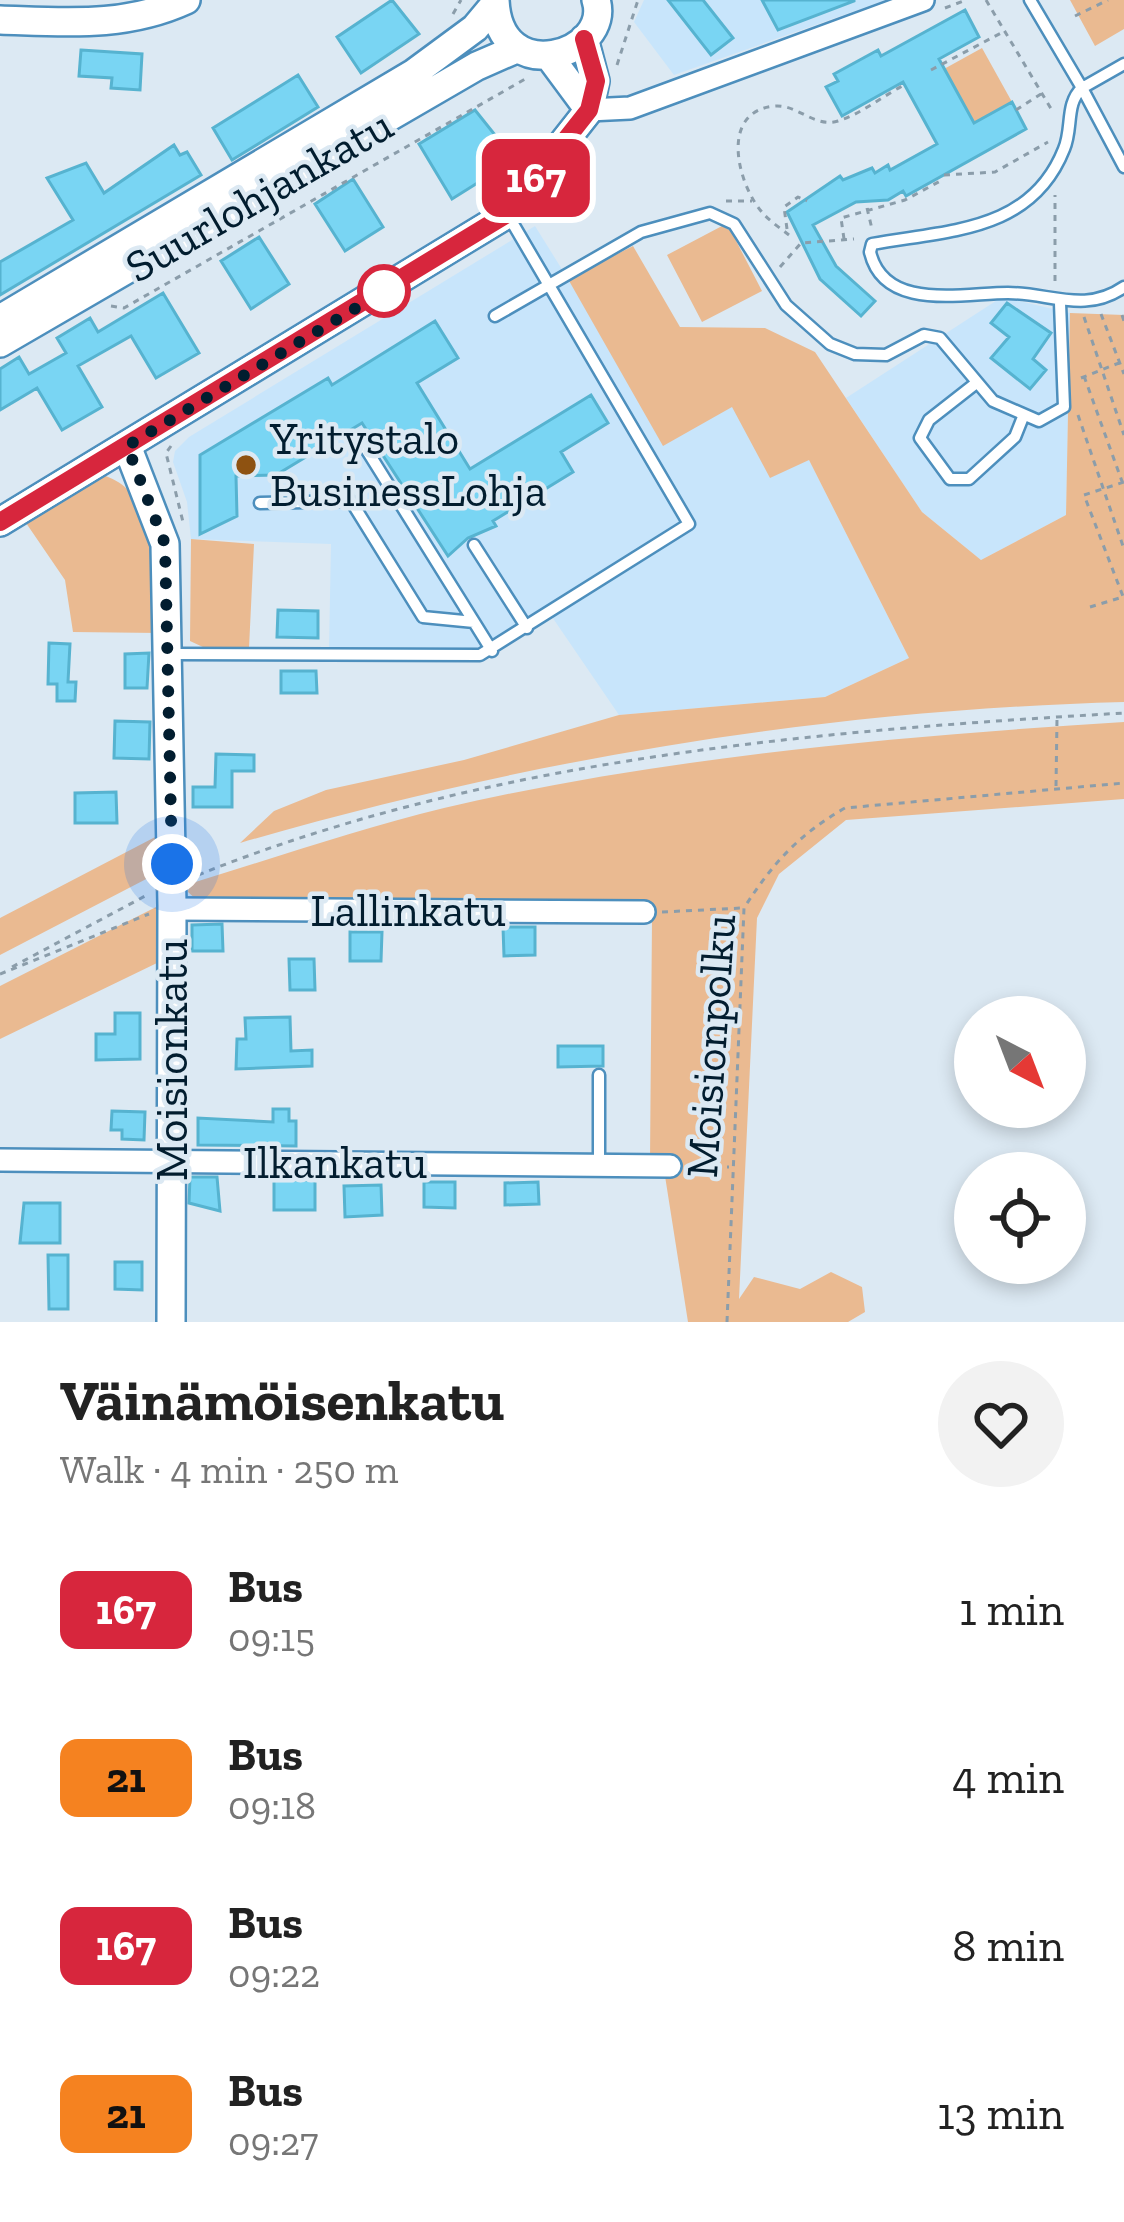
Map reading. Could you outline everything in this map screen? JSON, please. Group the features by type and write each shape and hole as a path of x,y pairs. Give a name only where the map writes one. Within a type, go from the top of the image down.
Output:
{"street":[{"path":"0,20 109,24 156,14 186,0"},
{"path":"495,2 502,31 516,49 544,63 589,110 630,108 923,0"},
{"name":"Suurlohjankatu","path":"0,319 414,73 476,28 495,2"},
{"path":"544,63 584,39 601,3"},
{"path":"0,522 507,214 589,110 596,81 584,39"},
{"name":"Suurlohjankatu","path":"0,343 477,66 516,49"},
{"name":"Moisionkatu","path":"127,446 165,544 170,654 171,1322"},
{"name":"Lallinkatu","path":"171,903 644,912"},
{"name":"Ilkankatu","path":"0,1160 670,1166"}],"lane":[{"path":"1030,0 1124,167"},
{"path":"1124,64 1082,88 1071,100 1070,130 1055,169 1003,218 961,232 872,244 870,259 879,273 917,294 1006,293 1060,303 1107,298 1124,287"},
{"path":"495,316 640,232 710,213 734,224 785,305 830,344 855,354 886,356 925,335 940,338 975,384 1023,417 1050,418 1064,407 1060,303"},
{"path":"170,654 468,656 492,651 689,524 507,214"},
{"path":"975,384 928,420 920,438 950,478 969,479 1015,437 1023,417"},
{"path":"363,444 492,651"},
{"path":"260,503 351,501 423,617 474,622"},
{"path":"474,545 527,628"},
{"path":"599,1075 599,1165"}],"path":[{"path":"615,73 638,0"},
{"path":"986,0 1042,93 1016,110"},
{"path":"1075,16 1108,0"},
{"path":"931,70 1005,31"},
{"path":"105,305 124,308 544,63"},
{"path":"790,235 754,201 735,145 740,131 759,111 778,106 831,122 904,85"},
{"path":"844,238 842,218 905,200 945,176 995,172 1070,130"},
{"path":"1055,169 1053,274 1060,303"},
{"path":"794,246 784,207 798,196 807,201"},
{"path":"710,213 724,202 754,201"},
{"path":"772,279 794,246 844,238 872,244 867,208"},
{"path":"1082,314 1124,435"},
{"path":"1101,314 1124,374"},
{"path":"1069,386 1122,362"},
{"path":"1084,376 1124,484 1084,495 1124,598 1090,607"},
{"path":"1075,407 1124,549"},
{"path":"175,441 166,453 185,536"},
{"path":"0,974 171,903 191,878 278,843 554,771 1124,713"},
{"path":"1056,786 1057,717"},
{"name":"Moisionpolku","path":"727,1322 744,908 772,864 809,828 844,808 1124,783"},
{"path":"171,903 182,861"},
{"path":"0,974 171,903"},
{"path":"644,912 744,908"},
{"path":"670,1166 731,1167"}],"shaded area":[{"path":"644,0 886,0 674,75 634,22"},
{"path":"1070,0 1124,0 1124,29 1095,46"},
{"path":"982,48 1012,102 968,126 944,69"},
{"path":"535,226 568,279 809,460 909,658 825,697 619,715 548,611 473,650 329,650 331,544 191,539 187,502 173,462 175,451 189,437"},
{"path":"722,226 731,231 762,291 702,322 667,255"},
{"path":"633,246 680,327 765,328 815,352 922,512 981,560 1066,515 1070,313 1124,315 1124,702 900,716 678,744 457,787 240,843 274,811 326,790 464,760 619,715 825,697 909,658 809,460 770,478 732,407 663,446 568,279"},
{"path":"1002,297 1070,313 1066,515 981,560 922,512 846,398"},
{"path":"98,474 119,482 145,517 155,564 159,633 73,632 65,580 24,520"},
{"path":"191,539 254,544 249,648 205,648 190,641"},
{"path":"1124,722 1124,799 846,820 779,874 757,918 739,1299 754,1277 800,1289 831,1272 862,1287 865,1312 848,1322 688,1322 665,1176 650,1160 652,920 640,904 199,902 188,892 189,884 348,834 527,790 782,751"},
{"path":"159,835 152,876 0,955 0,918"},
{"path":"158,906 157,963 0,1039 0,986"}],"building":[{"path":"392,0 419,34 361,73 337,37"},
{"path":"668,0 703,0 733,38 711,55"},
{"path":"762,0 854,0 854,1 778,30"},
{"path":"965,10 979,37 939,59 974,123 1012,102 1026,129 906,196 903,191 888,200 856,202 813,225 836,266 875,301 861,316 820,279 787,212 840,176 843,180 872,168 875,173 888,165 890,170 937,144 903,82 842,116 826,87 838,81 834,74 878,50 881,56"},
{"path":"81,50 142,54 140,90 111,88 112,78 79,76"},
{"path":"298,75 318,107 232,160 213,128"},
{"path":"475,110 499,140 506,165 452,199 419,144"},
{"path":"174,145 180,155 187,152 201,175 0,295 0,262 73,220 47,178 86,163 104,193"},
{"path":"353,179 383,227 345,251 315,204"},
{"path":"259,237 289,284 251,309 221,261"},
{"path":"163,293 199,353 156,378 131,336 78,366 102,407 62,430 37,388 0,410 0,369 19,357 29,374 66,353 57,338 90,318 98,332"},
{"path":"1007,303 1051,333 1033,359 1046,370 1030,389 991,358 1009,337 991,323"},
{"path":"435,321 458,358 417,383 470,469 591,395 608,423 561,452 573,472 493,521 496,526 468,538 448,556 362,423 276,475 236,476 237,516 200,534 200,455 328,378 332,385"},
{"path":"278,610 318,611 318,638 277,637"},
{"path":"49,643 70,644 68,682 76,682 75,701 57,701 57,684 48,684"},
{"path":"149,653 147,688 125,688 125,654"},
{"path":"281,671 316,671 317,693 281,693"},
{"path":"115,721 150,722 149,759 114,758"},
{"path":"216,754 254,755 254,771 232,771 232,807 193,807 193,787 215,787"},
{"path":"116,792 117,823 75,823 75,793"},
{"path":"222,924 223,951 192,951 192,925"},
{"path":"503,927 535,927 535,955 504,956"},
{"path":"350,932 382,932 381,961 350,961"},
{"path":"289,959 314,959 315,990 290,990"},
{"path":"115,1013 140,1013 140,1059 96,1060 96,1034 115,1034"},
{"path":"290,1017 291,1051 312,1050 312,1066 236,1069 237,1039 246,1039 245,1018"},
{"path":"558,1046 603,1046 603,1066 558,1067"},
{"path":"273,1109 289,1109 289,1121 296,1121 296,1146 198,1145 198,1118 273,1122"},
{"path":"112,1111 145,1112 144,1140 122,1139 122,1130 111,1130"},
{"path":"190,1177 217,1177 220,1211 189,1203"},
{"path":"274,1180 315,1180 315,1210 274,1210"},
{"path":"424,1182 455,1182 455,1208 424,1207"},
{"path":"538,1182 539,1204 505,1205 505,1183"},
{"path":"381,1185 382,1215 345,1217 344,1186"},
{"path":"24,1203 60,1203 60,1243 20,1243"},
{"path":"48,1255 68,1255 68,1309 49,1309"},
{"path":"115,1262 142,1262 142,1290 115,1289"}],"bus line":[{"name":"167","path":"0,522 38,494 166,423 507,214 589,110 596,81 584,39"}],"place":[{"name":"Yritystalo BusinessLohja","path":"246,465"}],"route":[{"path":"172,864 165,544 127,446 394,285 384,291"}]}
